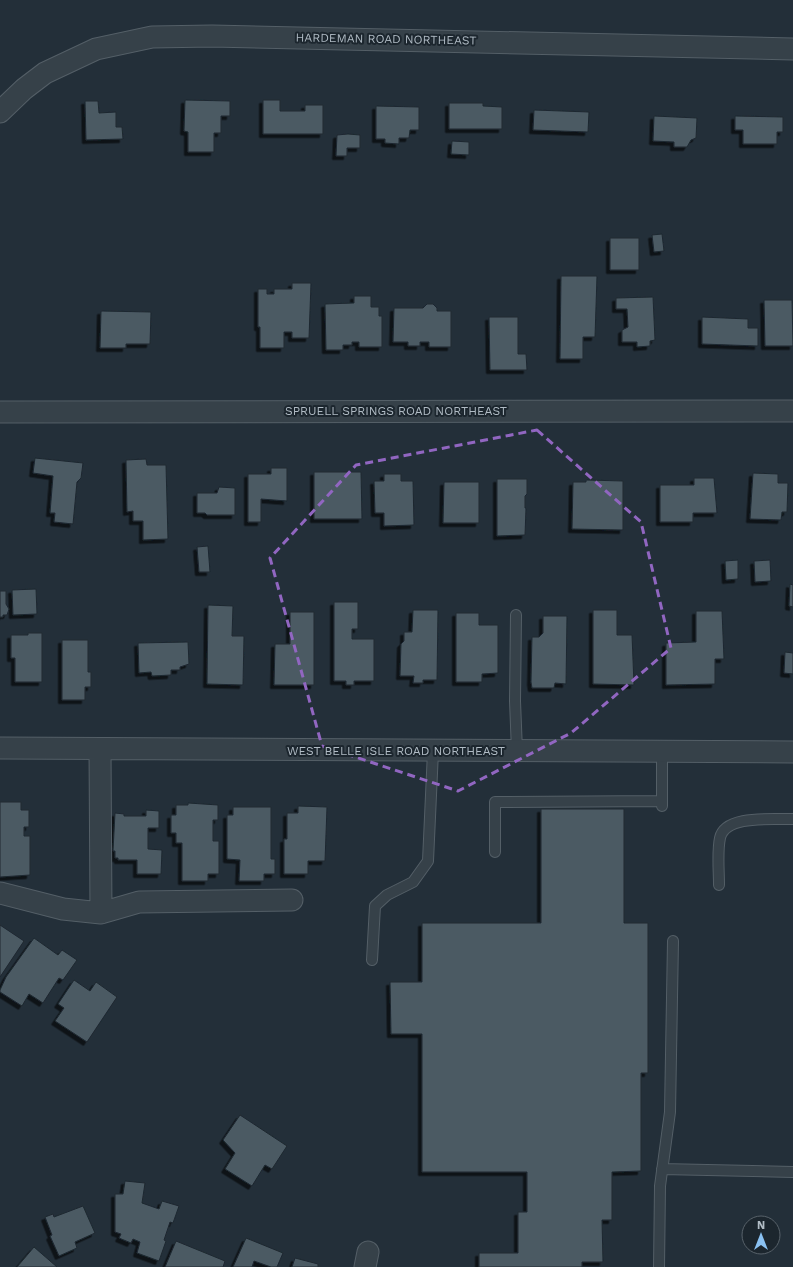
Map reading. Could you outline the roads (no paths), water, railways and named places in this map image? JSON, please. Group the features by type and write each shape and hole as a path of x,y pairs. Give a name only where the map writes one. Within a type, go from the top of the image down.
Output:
{"street":[{"name":"HARDEMAN ROAD NORTHEAST","path":"0,112 24,89 45,74 96,49 152,37 212,36 793,49"},
{"name":"SPRUELL SPRINGS ROAD NORTHEAST","path":"0,412 793,411"},
{"name":"WEST BELLE ISLE ROAD NORTHEAST","path":"0,748 793,752"},
{"path":"100,749 101,913"},
{"path":"0,893 63,909 101,913 139,902 292,900"}],"lane":[{"path":"516,615 515,701 517,751"},
{"path":"372,960 375,906 387,895 413,882 428,861 433,751"},
{"path":"495,852 495,802 662,804 662,751"},
{"path":"719,885 720,838 725,828 743,820 793,819"},
{"path":"659,1267 660,1186 670,1112 672,941"},
{"path":"662,1169 793,1172"}]}
